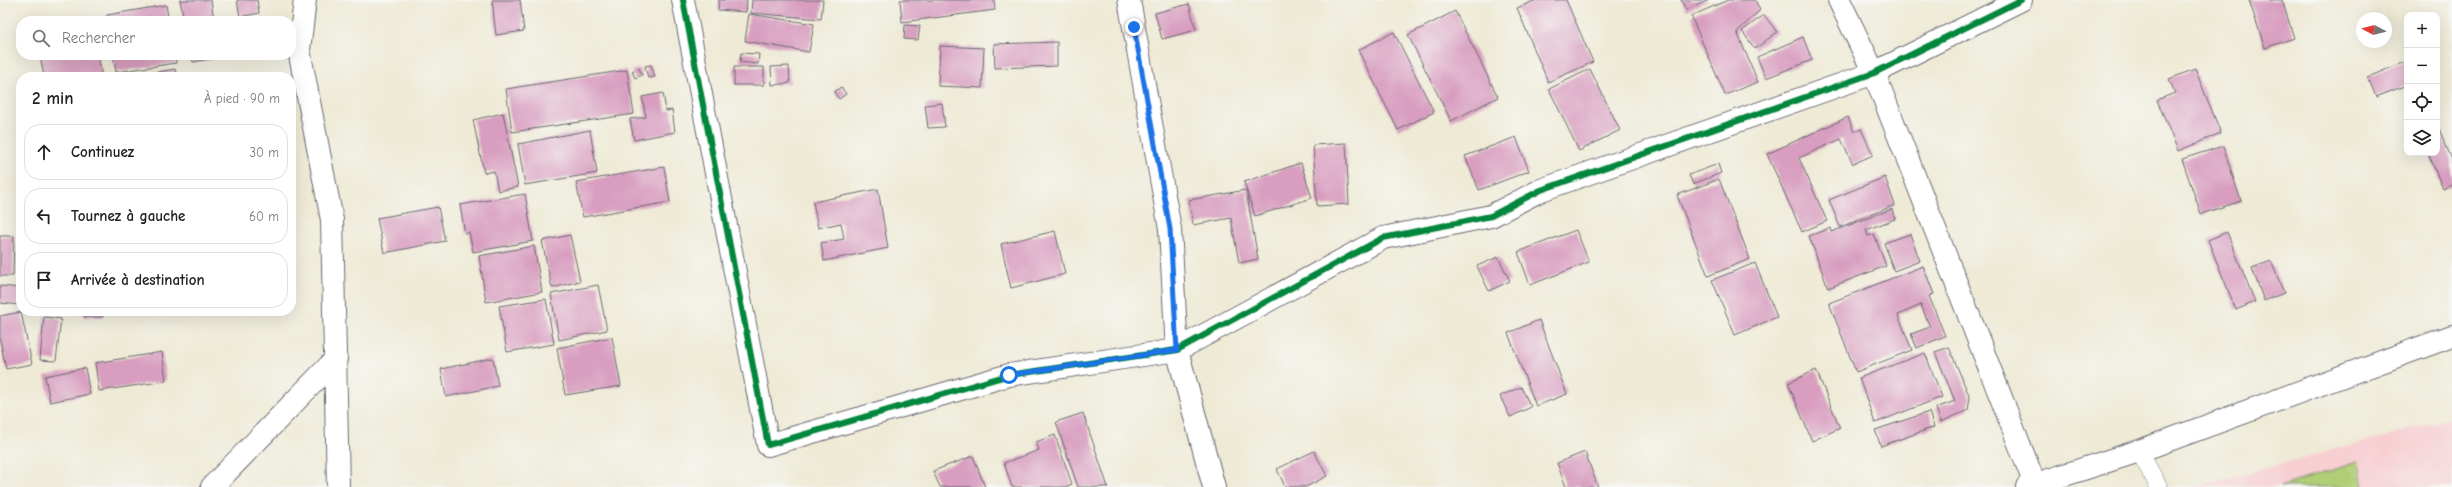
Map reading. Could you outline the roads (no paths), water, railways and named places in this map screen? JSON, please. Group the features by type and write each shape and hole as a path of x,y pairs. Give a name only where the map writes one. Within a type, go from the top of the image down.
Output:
{"street":[{"path":"306,0 298,50 332,220 338,487"},
{"path":"683,0 768,446 1009,375 1177,350 1383,238 1491,216 1542,190 1874,73 2021,0"},
{"path":"1129,0 1170,229 1177,350 1214,487"},
{"path":"1839,0 1874,73 2033,486 2139,451 2452,336"},
{"path":"212,487 336,359"}],"lane":[{"path":"2139,451 2159,487"}]}
